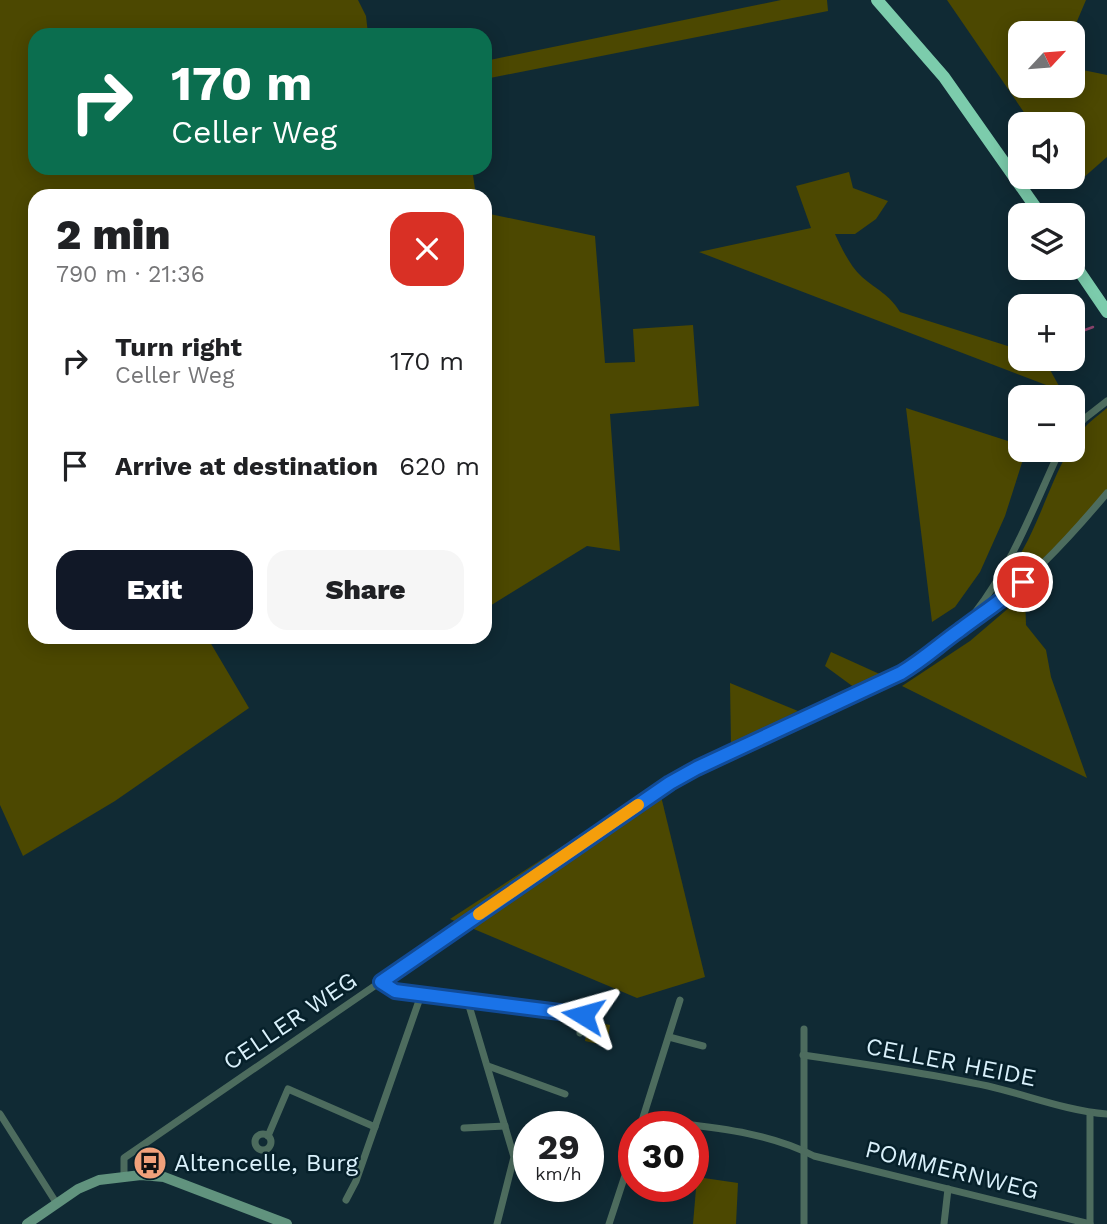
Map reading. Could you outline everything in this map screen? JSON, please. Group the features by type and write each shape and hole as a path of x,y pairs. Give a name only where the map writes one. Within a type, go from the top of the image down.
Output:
{"highway":[{"path":"877,0 944,77 1033,203"},
{"path":"1085,280 1107,312"}],"street":[{"path":"1085,418 1107,401"},
{"name":"CELLER WEG","path":"960,630 989,592 1021,539 1055,462"},
{"name":"CELLER WEG","path":"124,1175 124,1158 670,783 925,660 960,630 1003,600 1043,564 1107,492"},
{"path":"381,982 395,991 583,1015 580,1032"},
{"path":"346,1200 356,1181 421,995"},
{"path":"467,999 514,1157 497,1224"},
{"path":"645,1111 680,1000"},
{"path":"804,1029 804,1224"},
{"path":"669,1037 704,1046"},
{"name":"CELLER HEIDE","path":"803,1055 939,1076 1026,1095 1090,1113 1107,1114"},
{"path":"488,1066 565,1094"},
{"path":"268,1136 288,1090 375,1127"},
{"path":"1090,1113 1090,1224"},
{"path":"0,1114 57,1204"},
{"path":"464,1128 505,1126"},
{"name":"POMMERNWEG","path":"709,1129 737,1131 786,1143 814,1156 1090,1224"},
{"path":"27,1224 78,1189 99,1180 124,1175 164,1177 287,1224"},
{"path":"944,1224 948,1189"},
{"path":"609,1224 618,1196"}],"shaded area":[{"path":"0,0 358,0 366,16 367,28 28,28 28,175 473,175 475,189 28,189 28,644 211,644 249,708 115,801 23,856 0,805"},
{"path":"781,0 827,0 828,11 492,78 492,60"},
{"path":"947,0 1086,0 1077,21 1008,21 1008,89"},
{"path":"1085,70 1107,75 1107,157 1085,176 1085,112 1024,112 1014,98 1085,98"},
{"path":"849,172 853,188 888,201 876,219 855,234 835,234 858,273 887,296 900,312 1008,346 1008,370 699,252 811,228 796,186"},
{"path":"492,214 595,236 605,363 635,362 633,329 693,325 699,406 610,414 620,551 587,546 492,605"},
{"path":"1010,371 1051,371 1058,385 1046,385"},
{"path":"906,408 1008,441 1008,462 1022,462 1005,516 980,572 955,607 932,622"},
{"path":"1107,408 1107,490 1047,555 979,613 1023,550 1063,462 1085,462 1086,426"},
{"path":"1025,594 1026,625 1046,650 1051,677 1087,778 902,686 970,641"},
{"path":"831,652 884,676 855,688 825,666"},
{"path":"730,683 798,711 731,745"},
{"path":"658,784 705,977 637,998 450,919"},
{"path":"589,1021 610,1025 607,1046 585,1041"},
{"path":"709,1179 738,1183 736,1224 693,1224 695,1202 709,1202"}],"waterway":[{"path":"1085,330 1093,327"}],"slow traffic":[{"path":"479,914 638,805"}],"place":[{"name":"Altencelle, Burg","path":"150,1163"}],"route":[{"path":"583,1015 395,991 381,982 670,783 925,660 1023,582"}]}
